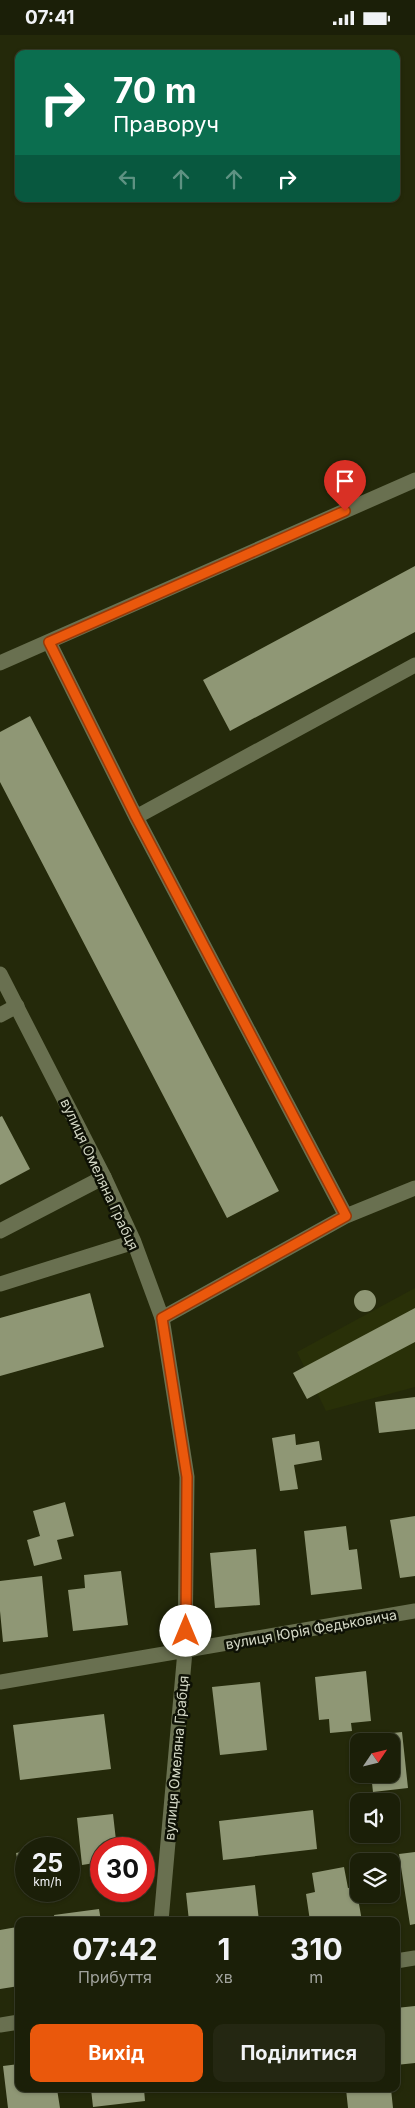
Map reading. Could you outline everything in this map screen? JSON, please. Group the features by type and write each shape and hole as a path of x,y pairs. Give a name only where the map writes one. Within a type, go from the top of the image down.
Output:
{"street":[{"path":"0,663 415,480"},
{"path":"49,642 136,817 346,1216"},
{"path":"136,817 415,665"},
{"name":"вулиця Омеляна Грабця","path":"0,974 104,1177 134,1242 162,1318 187,1477 186,1651 162,1917"},
{"path":"0,1015 17,1006"},
{"path":"0,1231 104,1177"},
{"path":"162,1318 346,1216 415,1188"},
{"path":"0,1284 134,1242"},
{"name":"вулиця Юрія Федьковича","path":"0,1682 415,1611"},
{"path":"400,1960 415,1958"},
{"path":"0,2025 15,2023"}],"shaded area":[{"path":"415,1288 415,1387 326,1411 297,1352"}],"building":[{"path":"415,566 415,632 230,731 203,680"},
{"path":"30,716 279,1191 227,1218 0,782 0,732"},
{"path":"2,1116 30,1169 0,1185 0,1117"},
{"path":"365,1290 373,1293 376,1301 373,1309 365,1312 357,1309 354,1301 357,1293"},
{"path":"90,1293 104,1347 0,1376 0,1318"},
{"path":"415,1308 415,1342 307,1399 293,1373"},
{"path":"415,1397 415,1429 379,1433 375,1402"},
{"path":"295,1434 296,1445 319,1441 322,1460 294,1465 298,1489 280,1491 272,1438"},
{"path":"65,1502 74,1536 57,1540 62,1559 34,1566 27,1540 40,1536 33,1511"},
{"path":"415,1516 415,1576 400,1578 390,1520"},
{"path":"346,1526 349,1550 357,1549 362,1589 311,1595 304,1531"},
{"path":"256,1549 260,1605 215,1608 210,1553"},
{"path":"121,1571 128,1625 73,1631 68,1590 85,1588 84,1575"},
{"path":"42,1576 48,1637 3,1642 0,1581"},
{"path":"366,1671 371,1721 351,1723 352,1731 330,1733 329,1719 319,1720 315,1677"},
{"path":"260,1682 267,1750 220,1755 212,1687"},
{"path":"104,1714 111,1769 20,1780 13,1725"},
{"path":"402,1732 408,1788 373,1792 372,1783 400,1783 400,1733 393,1733"},
{"path":"313,1810 317,1849 223,1860 219,1821"},
{"path":"113,1814 116,1837 90,1837 90,1864 82,1865 77,1818"},
{"path":"415,1852 415,1924 410,1925 400,1860 400,1854"},
{"path":"344,1867 348,1888 350,1888 350,1903 359,1903 361,1917 309,1917 306,1894 315,1892 312,1873"},
{"path":"255,1885 259,1917 189,1917 186,1893"},
{"path":"99,1909 100,1917 54,1917 54,1915"},
{"path":"15,1927 15,1987 0,1989 0,1930"},
{"path":"415,2006 415,2063 400,2065 400,2008"},
{"path":"15,2064 15,2092 57,2092 60,2108 8,2108 3,2066"},
{"path":"91,2092 144,2092 145,2101 93,2107"},
{"path":"346,2092 391,2092 393,2108 348,2108"}],"route":[{"path":"186,1631 187,1477 162,1318 346,1216 136,817 49,642 345,511"}]}
